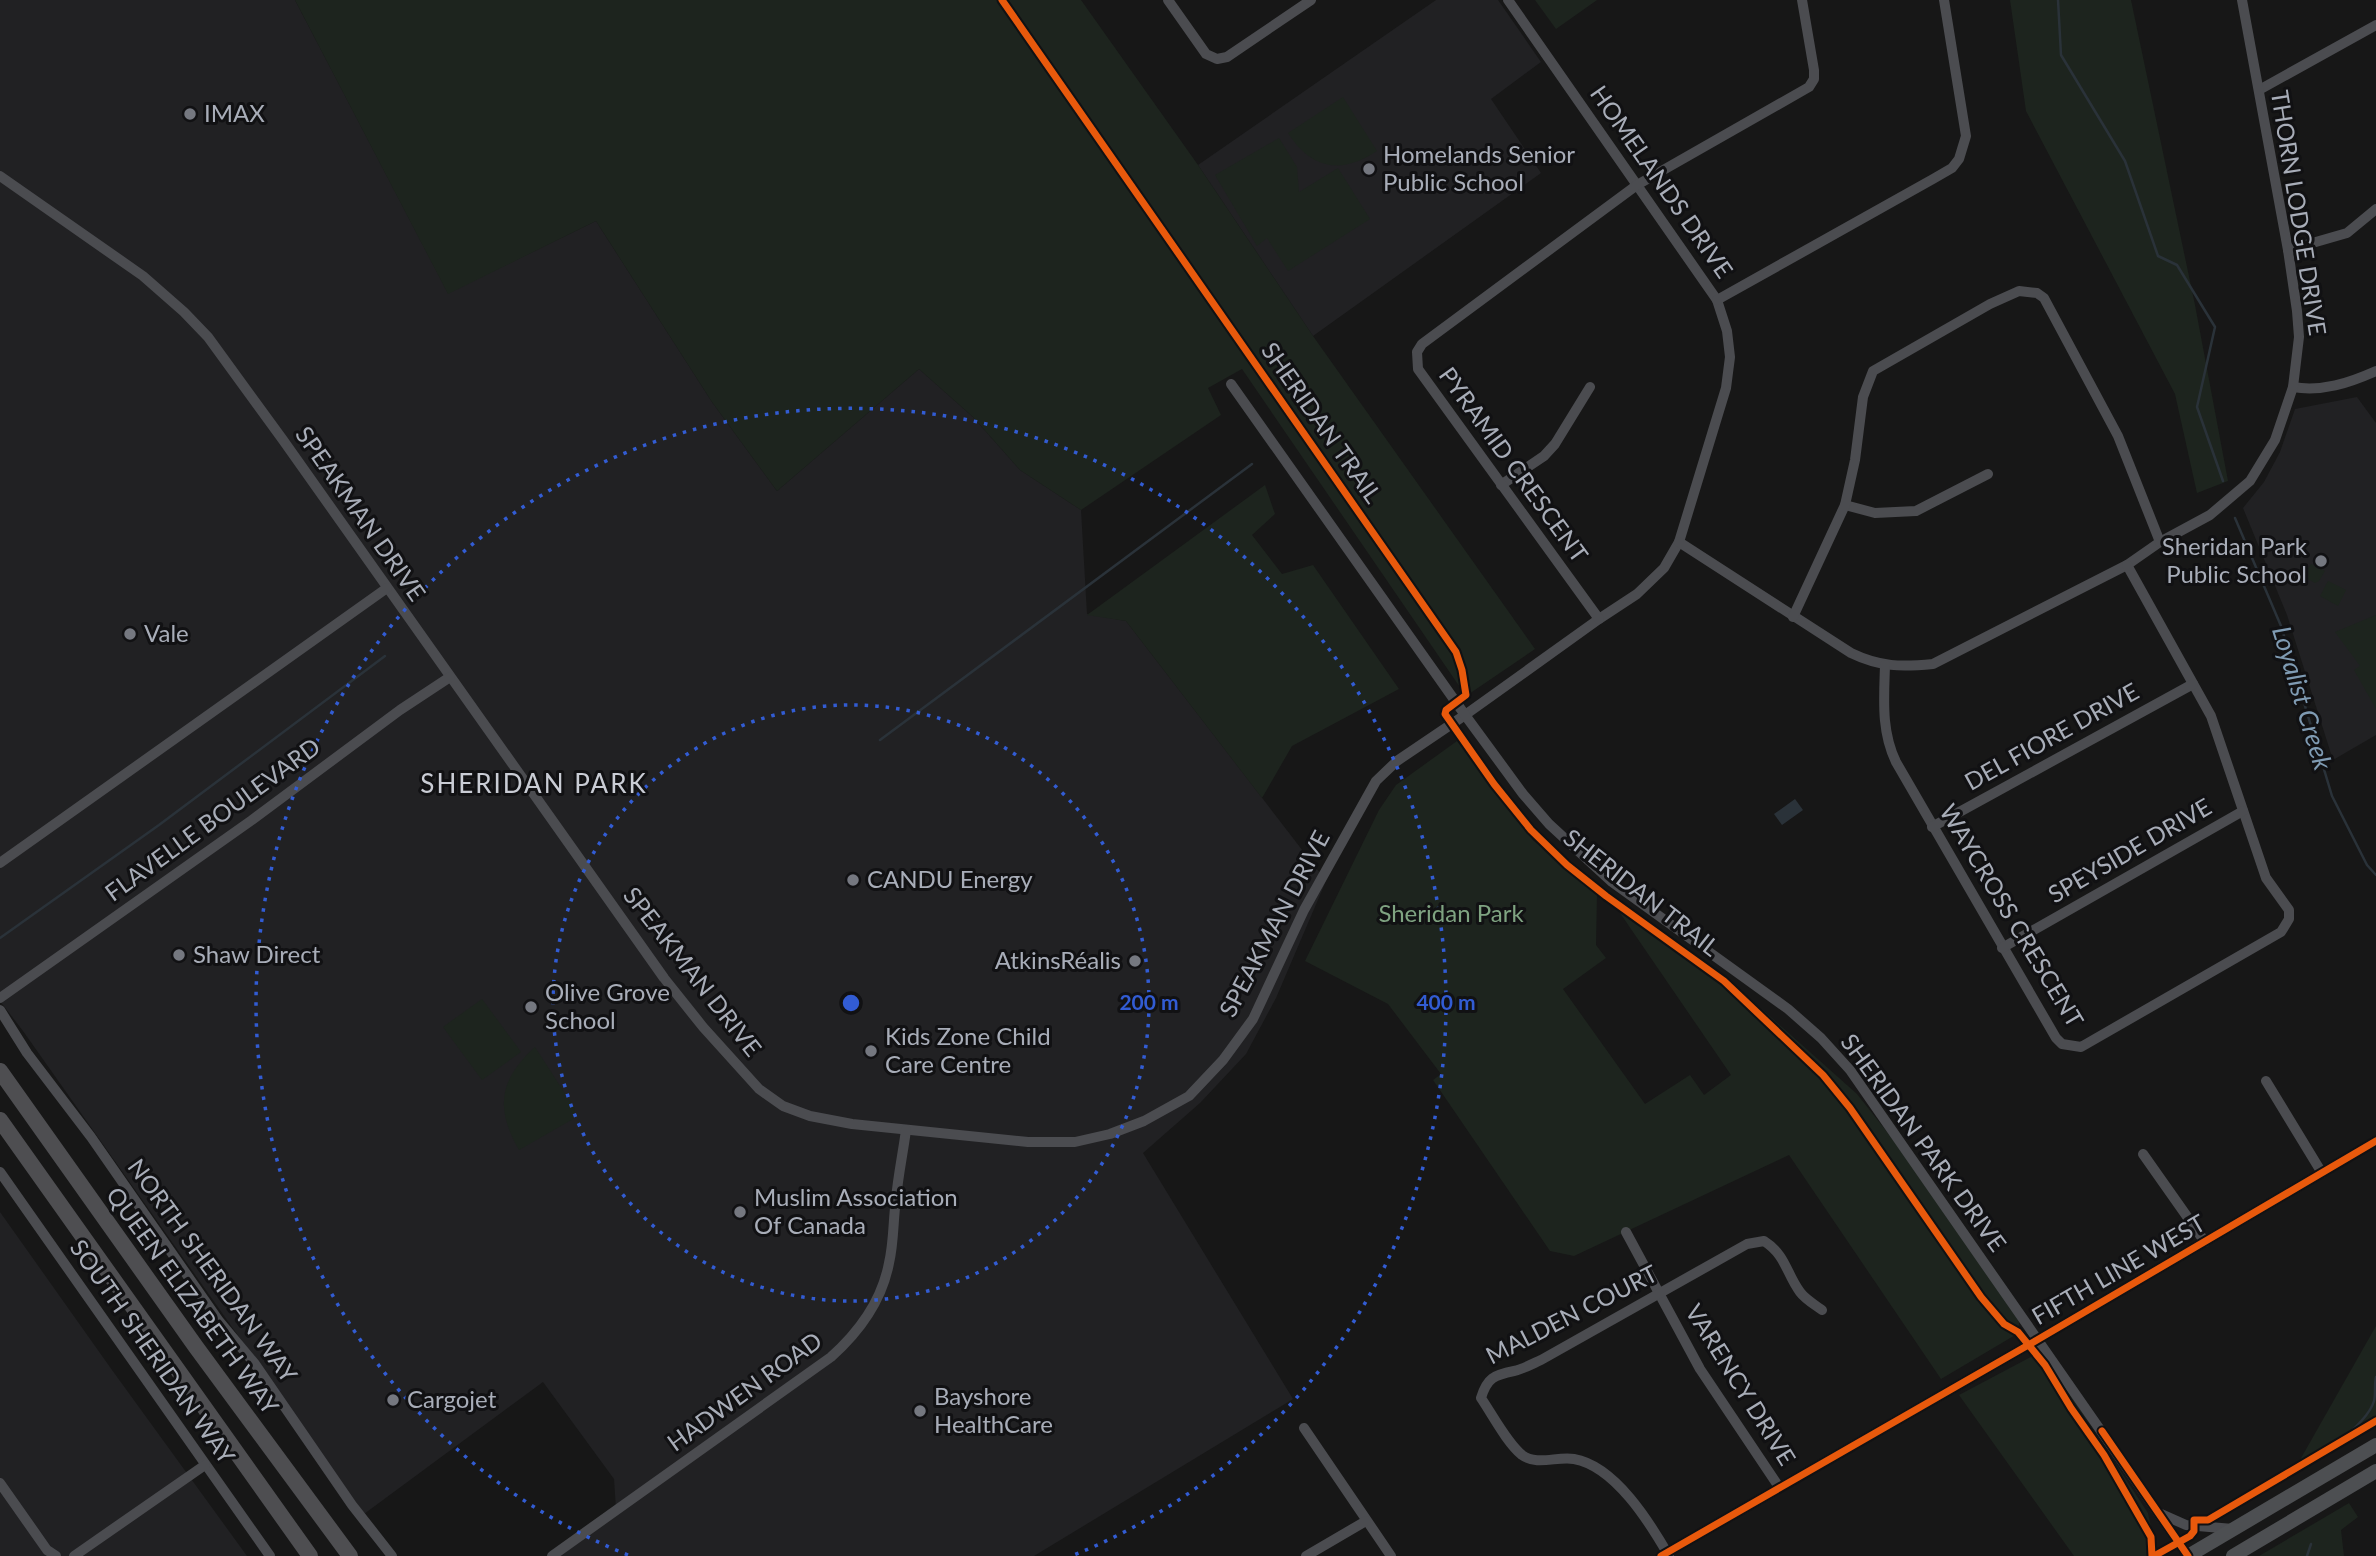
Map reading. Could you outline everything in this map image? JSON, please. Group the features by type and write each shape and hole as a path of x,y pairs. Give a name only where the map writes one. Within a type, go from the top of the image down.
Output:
{"highway":[{"name":"QUEEN ELIZABETH WAY","path":"0,1071 196,1347 350,1556"},
{"name":"QUEEN ELIZABETH WAY","path":"0,1120 310,1556"}],"main road":[{"path":"2188,1556 2376,1444"},
{"path":"2233,1556 2376,1471"}],"street":[{"path":"1168,0 1206,54 1217,59 1227,57 1311,0"},
{"name":"HOMELANDS DRIVE","path":"1465,715 1599,618 1637,594 1664,568 1679,542 1726,388 1730,357 1727,331 1717,300 1508,0"},
{"path":"1637,185 1809,87 1814,79 1814,70 1801,0"},
{"path":"1717,300 1952,168 1959,159 1966,136 1944,0"},
{"name":"THORN LODGE DRIVE","path":"1679,542 1851,653 1870,662 1906,667 1933,664 2127,565 2160,542 2210,515 2250,481 2275,440 2293,387 2299,337 2288,250 2242,0"},
{"path":"2259,90 2376,25"},
{"name":"SPEAKMAN DRIVE","path":"0,176 142,276 208,337 664,978 718,1045 759,1089 783,1106 810,1116 852,1124 1028,1142 1075,1142 1110,1134 1144,1121 1189,1096 1223,1060 1253,1019 1304,910 1376,781 1397,761 1465,715"},
{"name":"PYRAMID CRESCENT","path":"1599,618 1418,369 1417,352 1422,344 1637,185"},
{"path":"2288,250 2347,233 2376,209"},
{"path":"1794,617 1845,505 1855,460 1863,397 1873,371 2019,290 2037,293 2044,298 2118,436 2160,542"},
{"path":"2293,387 2312,391 2328,388 2376,371"},
{"name":"SHERIDAN PARK DRIVE","path":"1231,384 1465,715 1523,794 1549,824 1612,883 1788,1009 1821,1038 1850,1070 2188,1556"},
{"path":"1501,485 1544,456 1555,444 1590,387"},
{"path":"1845,505 1875,513 1916,511 1988,474"},
{"name":"WAYCROSS CRESCENT","path":"1885,665 1884,715 1889,747 1932,827 2056,1038 2062,1044 2081,1047 2281,932 2290,919 2289,909 2266,878 2211,716 2127,565"},
{"path":"0,863 387,588"},
{"name":"FLAVELLE BOULEVARD","path":"0,998 252,820 400,709 450,677"},
{"name":"DEL FIORE DRIVE","path":"1932,827 2193,684"},
{"name":"SPEYSIDE DRIVE","path":"2002,948 2243,811"},
{"name":"NORTH SHERIDAN WAY","path":"0,1010 27,1053 114,1169 219,1321 255,1364 352,1505 392,1556"},
{"path":"2266,1081 2322,1173"},
{"name":"HADWEN ROAD","path":"552,1556 831,1357 851,1337 870,1313 890,1261 906,1130"},
{"name":"FIFTH LINE WEST","path":"1666,1555 2376,1141"},
{"path":"2143,1154 2205,1242"},
{"name":"SOUTH SHERIDAN WAY","path":"0,1172 270,1556"},
{"name":"VARENCY DRIVE","path":"1626,1232 1700,1369 1779,1487"},
{"name":"MALDEN COURT","path":"1666,1555 1631,1499 1601,1470 1575,1459 1535,1461 1514,1447 1481,1398 1485,1385 1494,1377 1541,1360 1747,1244 1764,1241 1781,1256 1801,1293 1822,1310"},
{"path":"1304,1428 1391,1556"},
{"path":"74,1556 205,1465"},
{"path":"0,1483 47,1550 56,1556"},
{"path":"2160,1513 2186,1525 2233,1529"},
{"path":"1306,1556 1366,1521"}],"shaded area":[{"path":"0,0 295,0 448,293 596,221 712,402 777,491 919,369 973,417 1020,470 1081,510 1087,614 1126,621 1326,881 1276,998 1246,1054 1200,1103 1143,1153 1293,1399 1034,1556 552,1556 616,1509 614,1479 543,1382 364,1514 0,1001"},
{"name":"Homelands Senior Public School","path":"1436,0 1498,0 1541,62 1491,99 1541,173 1313,336 1198,165"},
{"name":"Sheridan Park Public School","path":"2357,397 2376,423 2376,735 2333,760 2287,615 2243,508 2264,482 2280,452 2295,409"},
{"path":"1795,799 1803,810 1782,825 1774,814"},
{"path":"0,1212 112,1370 247,1556 0,1556"}],"green space":[{"path":"295,0 1081,0 1198,165 1313,336 1535,649 1466,696 1242,369 1208,388 1221,415 1081,510 1020,470 973,417 919,369 777,491 712,402 596,221 448,294"},
{"path":"1535,0 1597,0 1556,29"},
{"path":"2010,0 2131,0 2195,305 2228,481 2197,493 2175,394 2026,111"},
{"path":"1343,97 1377,151 1364,159 1339,165 1317,161 1297,145 1288,133"},
{"path":"1279,138 1297,167 1299,192 1338,168 1370,219 1288,271 1267,238 1257,246 1215,175"},
{"path":"1265,485 1275,514 1252,535 1282,574 1313,565 1399,689 1292,746 1262,798 1126,621 1087,615"},
{"path":"2311,564 2325,571 2315,583 2303,576"},
{"path":"2328,581 2346,590 2338,606 2320,596"},
{"path":"2376,615 2376,709 2354,670 2360,666 2335,632"},
{"name":"Sheridan Park","path":"1457,741 1533,840 1597,894 1596,945 1606,958 1563,989 1645,1104 1690,1075 1704,1095 1731,1075 1620,913 1745,994 1857,1094 1895,1142 2020,1319 2017,1334 1941,1379 1789,1155 1574,1256 1550,1251 1433,1080 1441,1074 1388,1004 1305,961 1379,810 1396,785"},
{"path":"482,999 521,1052 482,1080 443,1027"},
{"path":"535,1047 575,1109 573,1119 519,1150 506,1121 504,1095 514,1071"},
{"path":"2376,1326 2376,1425 2292,1474"},
{"path":"2038,1353 2045,1356 2148,1513 2154,1541 2149,1556 2074,1556 1959,1395"},
{"path":"2349,1503 2358,1517 2341,1530 2344,1556 2259,1556"}],"waterway":[{"name":"Loyalist Creek","path":"2058,0 2061,55 2125,161 2158,256 2177,265 2215,327 2197,407 2223,481"},
{"path":"880,740 1252,464"},
{"name":"Loyalist Creek","path":"2235,518 2281,626 2332,796 2367,865 2376,875"},
{"path":"0,938 159,825 385,656"},
{"name":"Loyalist Creek","path":"2348,1435 2372,1406 2376,1377"},
{"name":"Loyalist Creek","path":"2307,1556 2311,1544"}],"cycle path":[{"name":"SHERIDAN TRAIL","path":"1002,0 1456,652 1466,695 1446,710 1445,714 1494,784 1531,830 1567,865 1724,981 1823,1075 1850,1108 1981,1297 2004,1324 2018,1332 2045,1365 2104,1455 2151,1537 2152,1556"},
{"path":"1661,1556 2376,1141"},
{"path":"2154,1556 2190,1536 2194,1531 2194,1520 2208,1520 2376,1421"},
{"path":"2102,1431 2188,1556"}],"place":[{"name":"IMAX","path":"190,114"},
{"name":"Homelands Senior Public School","path":"1369,169"},
{"name":"Sheridan Park Public School","path":"2321,561"},
{"name":"Vale","path":"130,634"},
{"name":"CANDU Energy","path":"853,880"},
{"name":"Shaw Direct","path":"179,955"},
{"name":"AtkinsRéalis","path":"1135,961"},
{"name":"Olive Grove School","path":"531,1007"},
{"name":"Kids Zone Child Care Centre","path":"871,1051"},
{"name":"Muslim Association Of Canada","path":"740,1212"},
{"name":"Cargojet","path":"393,1400"},
{"name":"Bayshore HealthCare","path":"920,1411"}],"district":[{"name":"SHERIDAN PARK","path":"534,784"}]}
